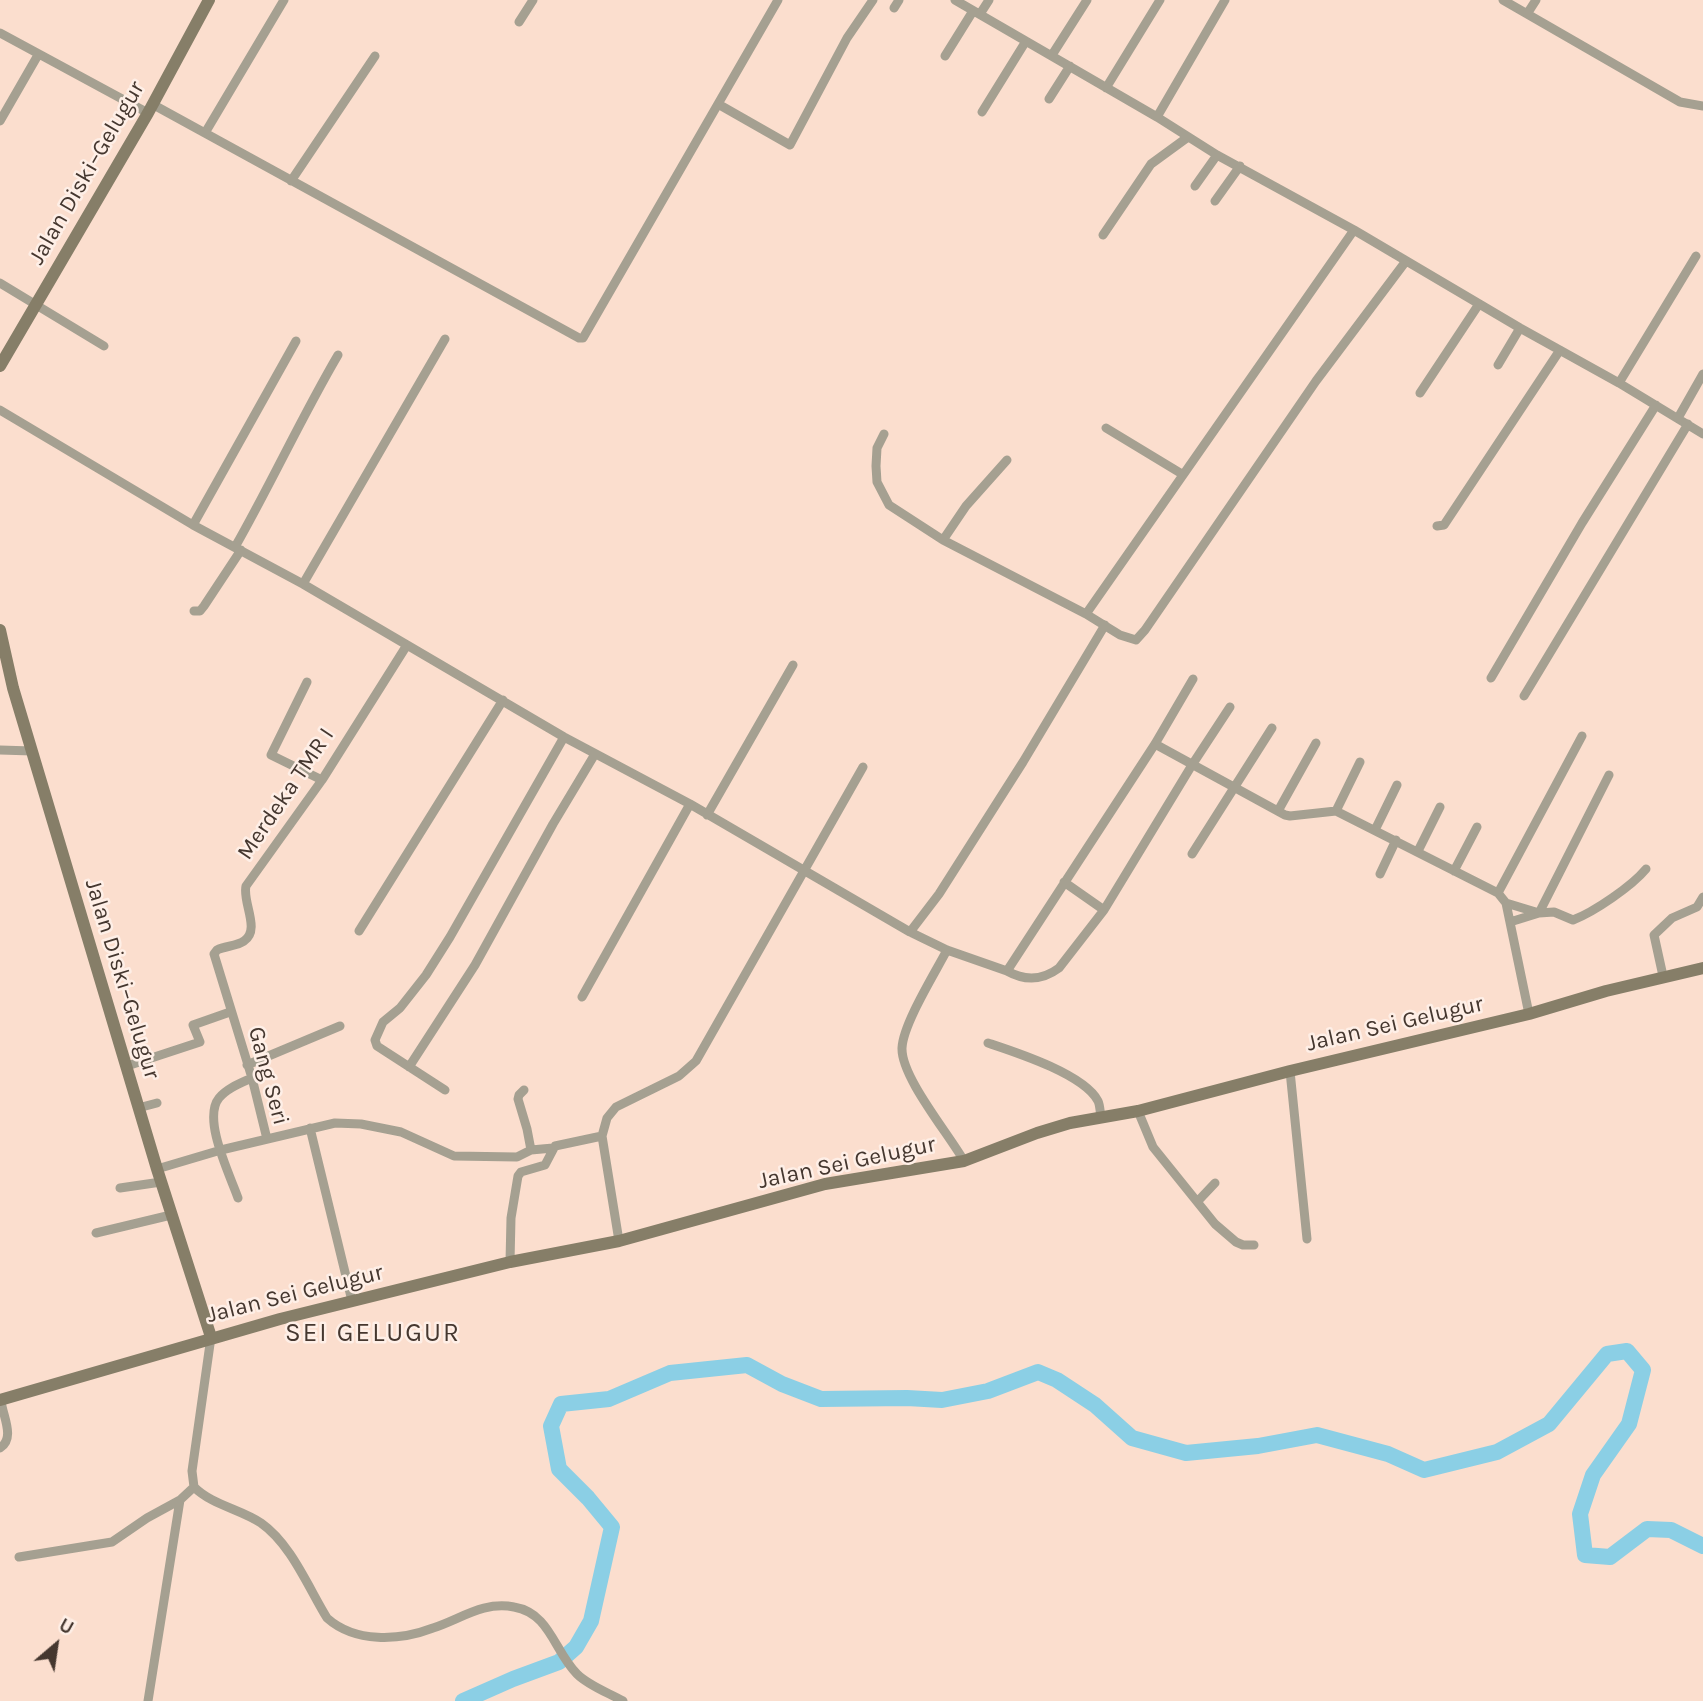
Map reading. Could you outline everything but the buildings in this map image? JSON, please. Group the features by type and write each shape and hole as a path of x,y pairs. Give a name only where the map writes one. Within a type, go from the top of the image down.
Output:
{"main road":[{"name":"Jalan Diski–Gelugur","path":"0,366 150,108 209,0"},
{"name":"Jalan Diski–Gelugur","path":"1,634 13,688 138,1108 211,1337"},
{"name":"Jalan Sei Gelugur","path":"0,1400 211,1337 352,1301 510,1262 619,1241 825,1184 964,1160 1037,1133 1138,1111 1290,1070 1529,1014 1663,976 1703,968"}],"street":[{"path":"205,133 284,0"},
{"path":"519,22 533,0"},
{"path":"0,33 38,55 205,133 583,338 778,0"},
{"path":"718,104 790,145 847,38 873,0"},
{"path":"956,0 1217,155 1354,230 1703,434"},
{"path":"945,56 976,13 989,0"},
{"path":"1052,55 1087,0"},
{"path":"1106,88 1160,0"},
{"path":"1157,117 1225,0"},
{"path":"1503,0 1680,102 1703,106"},
{"path":"1527,14 1536,0"},
{"path":"982,112 1026,41"},
{"path":"0,121 38,55"},
{"path":"291,181 375,56"},
{"path":"1049,99 1070,66"},
{"path":"1103,235 1151,164 1188,137"},
{"path":"1195,186 1217,155"},
{"path":"1214,201 1240,166"},
{"path":"1086,614 1354,230"},
{"path":"1619,383 1696,256"},
{"path":"884,434 877,448 876,467 877,482 886,501 943,540 1131,639 1139,638 1300,403 1406,261"},
{"path":"0,284 104,346"},
{"path":"1420,393 1479,304"},
{"path":"1498,365 1520,328"},
{"path":"303,584 445,339"},
{"path":"193,525 296,341"},
{"path":"1437,526 1444,525 1560,350"},
{"path":"194,611 200,611 204,606 238,549 301,419 338,355"},
{"path":"1678,418 1703,374"},
{"path":"1492,678 1582,523 1656,405"},
{"path":"0,410 193,525 303,584 564,737 690,804 910,932 947,950 1018,977 1052,973 1059,968 1104,910 1230,707"},
{"path":"1524,696 1688,424"},
{"path":"1106,428 1182,474"},
{"path":"943,540 965,506 1007,460"},
{"path":"910,932 939,894 1023,762 1105,625"},
{"name":"Merdeka TMR I","path":"214,954 220,948 242,943 249,936 251,929 244,895 246,887 322,780 407,645"},
{"path":"707,815 793,665"},
{"path":"1007,971 1155,744 1193,679"},
{"path":"307,682 271,755 322,780"},
{"path":"359,931 503,700"},
{"path":"1192,854 1272,728"},
{"path":"1499,893 1582,736"},
{"path":"444,1090 377,1046 374,1040 383,1021 400,1008 426,975 564,737"},
{"path":"1278,811 1316,743"},
{"path":"1155,744 1278,811 1290,816 1336,811 1499,893 1506,903 1529,1014"},
{"path":"0,750 32,751"},
{"path":"409,1067 475,965 595,754"},
{"path":"1336,811 1360,762"},
{"path":"619,1241 602,1136 607,1118 616,1108 679,1076 696,1061 863,767"},
{"path":"1539,913 1609,775"},
{"path":"1376,830 1397,785"},
{"path":"582,997 690,804"},
{"path":"1418,851 1440,807"},
{"path":"1454,872 1477,827"},
{"path":"1380,874 1396,841"},
{"path":"1510,922 1539,913 1554,912 1570,920 1584,916 1622,891 1646,869"},
{"path":"1064,882 1104,910"},
{"path":"1663,976 1654,935 1672,918 1697,907 1703,897"},
{"path":"1506,903 1539,913"},
{"path":"947,950 905,1033 902,1049 908,1072 964,1160"},
{"name":"Gang Seri","path":"120,1188 221,1150 267,1139 252,1078 214,954"},
{"path":"127,1066 200,1042 193,1025 230,1012"},
{"path":"247,1065 340,1026"},
{"path":"988,1042 1044,1063 1086,1088 1098,1101 1101,1117"},
{"path":"1290,1070 1307,1240"},
{"path":"238,1198 221,1150 213,1116 216,1102 227,1091 252,1078"},
{"path":"524,1090 518,1099 531,1150"},
{"path":"138,1108 157,1103"},
{"path":"1138,1111 1153,1147 1215,1224 1236,1242 1243,1245 1254,1244"},
{"path":"267,1139 335,1123 377,1126 401,1132 454,1156 517,1157 531,1150 553,1148 560,1144 602,1136"},
{"path":"310,1128 352,1301"},
{"path":"510,1262 511,1217 518,1176 521,1172 545,1165 553,1148"},
{"path":"1198,1201 1215,1184"},
{"path":"96,1233 171,1215"},
{"path":"211,1337 192,1471 194,1487 203,1496 259,1522 271,1531 286,1547 327,1618 340,1628 357,1635 383,1637 430,1630 485,1606 511,1606 529,1611 546,1627 578,1675 623,1701"},
{"path":"0,1400 9,1437 6,1444 0,1448"},
{"path":"19,1557 112,1542 180,1500 194,1487"},
{"path":"148,1701 180,1500"}],"waterway":[{"path":"463,1701 559,1662 576,1647 591,1621 612,1527 559,1469 551,1426 561,1404 609,1399 670,1373 747,1365 782,1384 821,1399 942,1400 988,1391 1038,1372 1057,1380 1095,1405 1132,1438 1186,1453 1258,1446 1317,1435 1388,1454 1424,1470 1497,1452 1549,1424 1607,1354 1627,1351 1643,1370 1629,1424 1593,1475 1580,1514 1585,1555 1610,1557 1647,1529 1671,1530 1703,1546"}],"district":[{"name":"SEI GELUGUR","path":"373,1334"}]}
